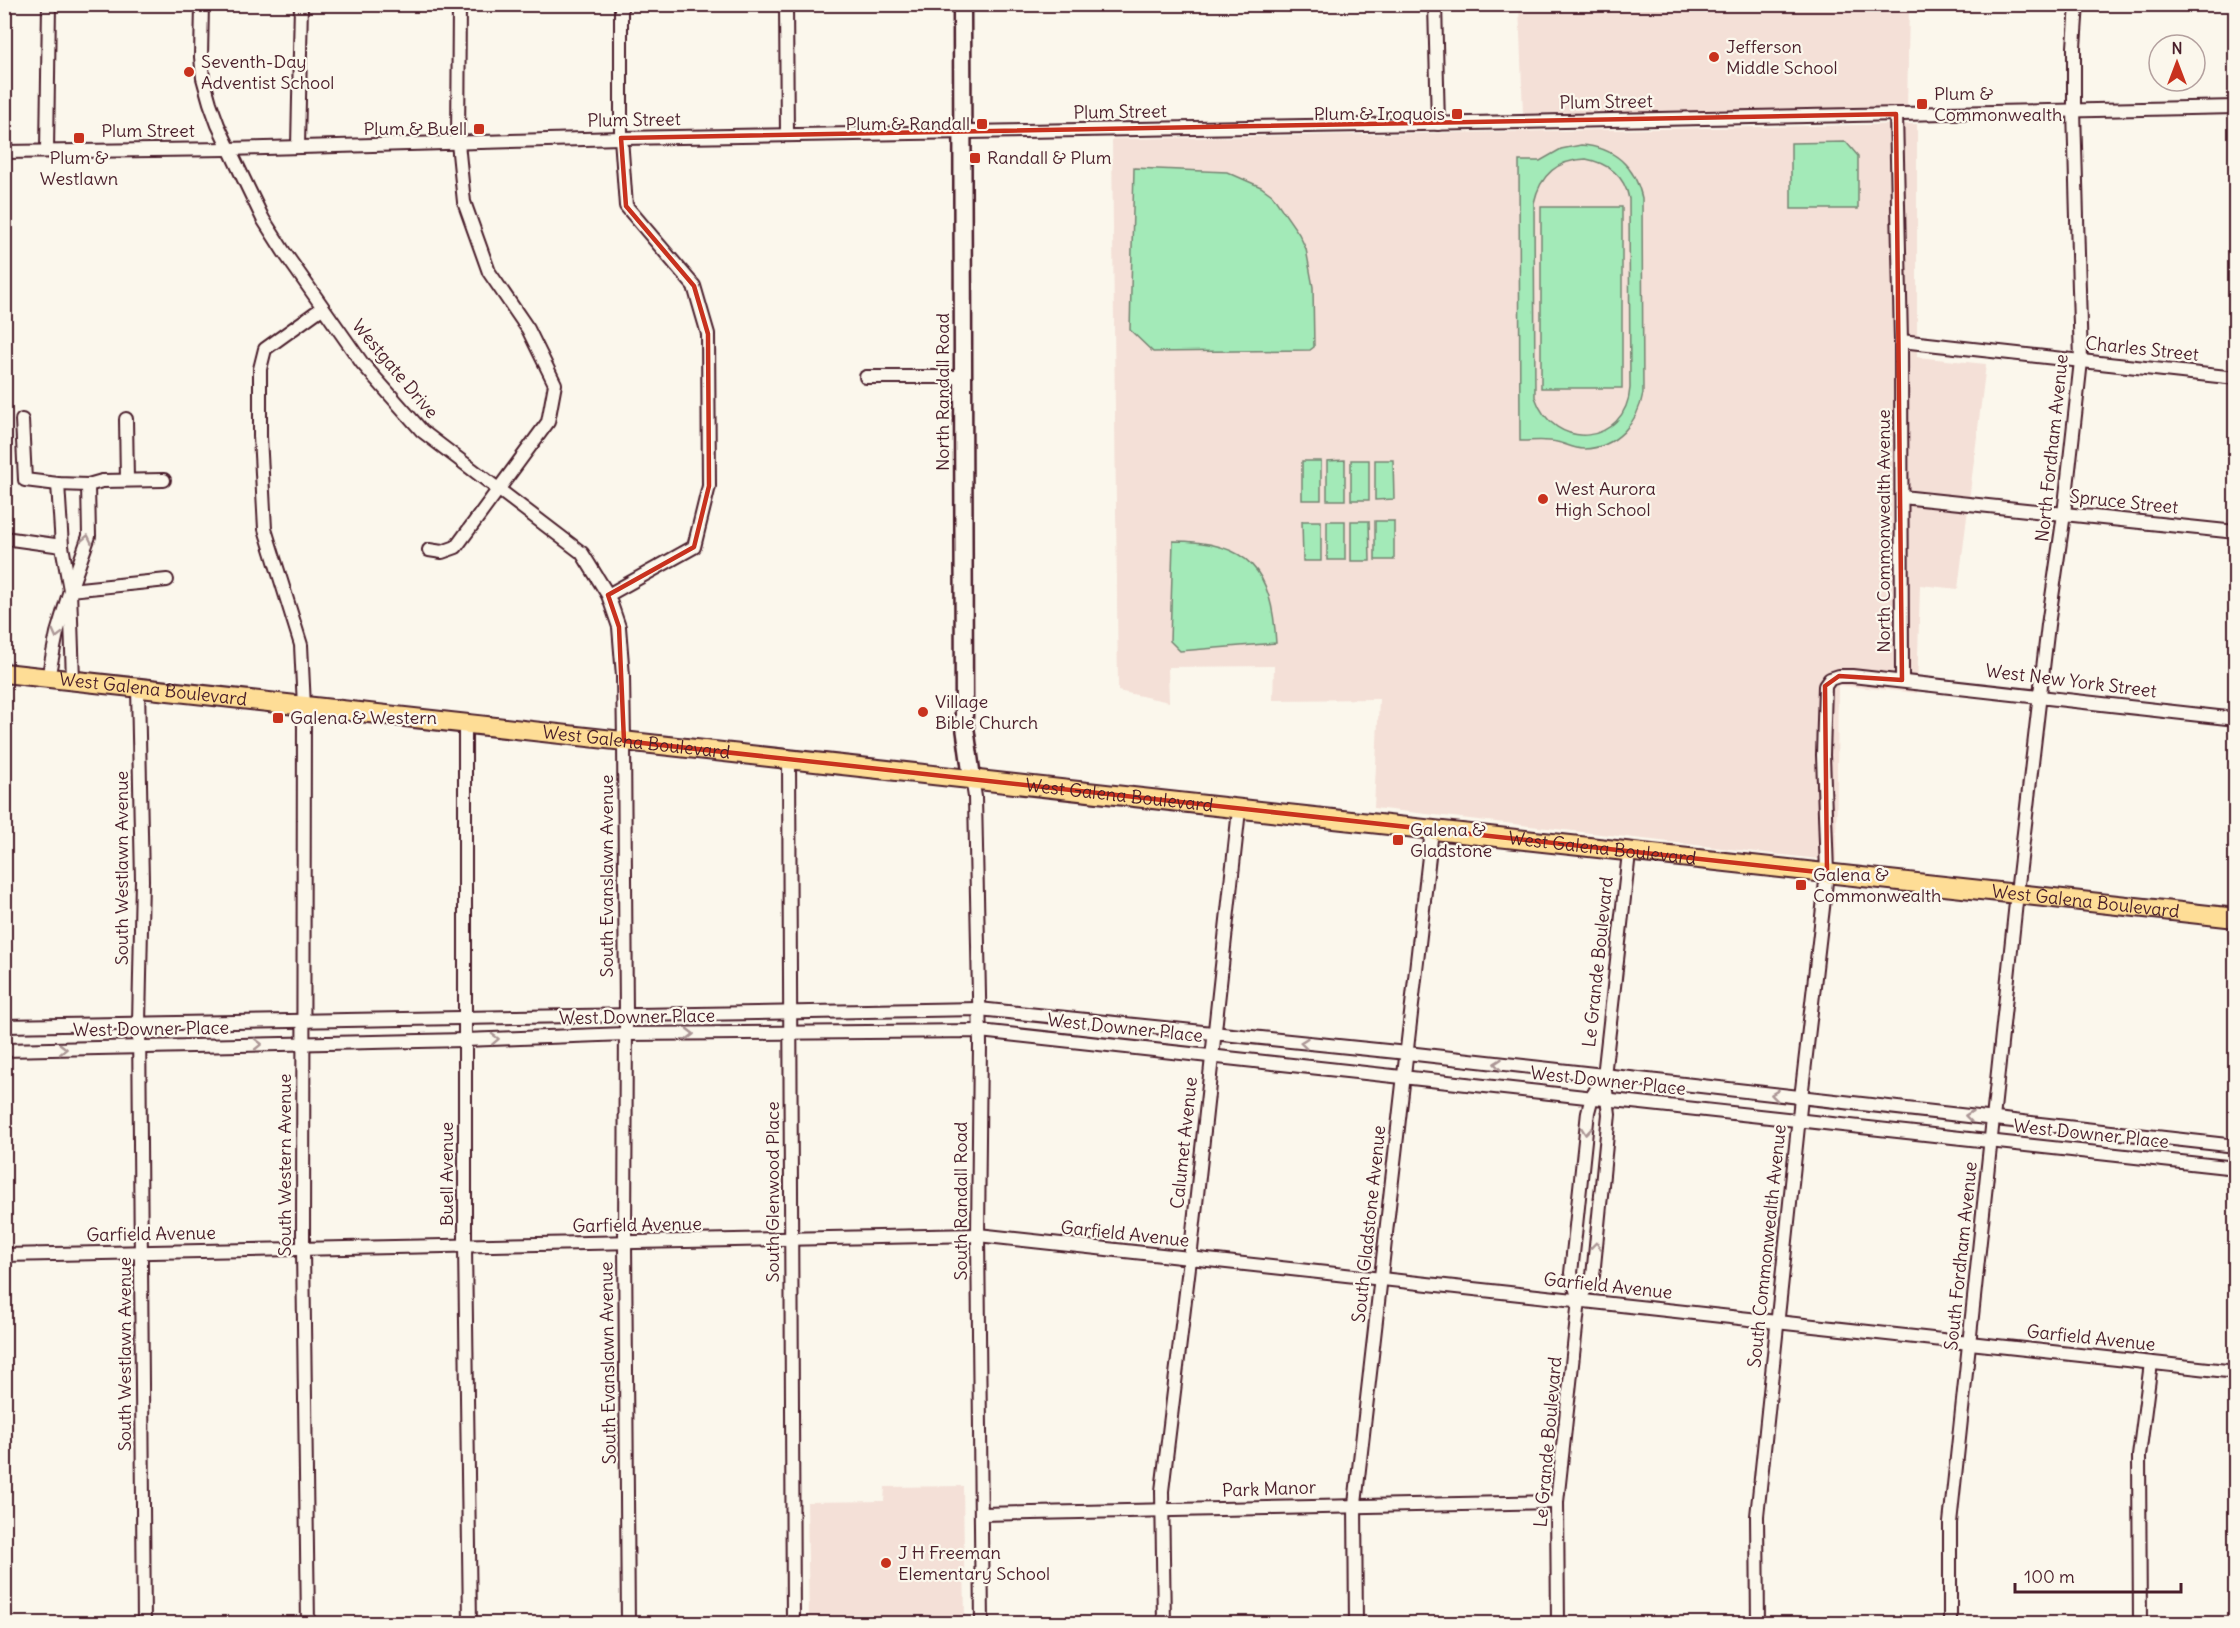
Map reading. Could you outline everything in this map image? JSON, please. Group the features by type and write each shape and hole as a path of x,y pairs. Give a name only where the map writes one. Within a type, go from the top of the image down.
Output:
{"main road":[{"name":"North Randall Road","path":"962,4 964,720 972,778"},
{"name":"West Galena Boulevard","path":"4,673 2235,918"}],"street":[{"path":"47,150 49,4"},
{"name":"Westgate Drive","path":"202,4 203,78 218,125 263,219 322,308 362,363 422,431 582,553 608,595 619,627 623,676 624,741"},
{"path":"298,146 302,4"},
{"path":"429,550 442,552 456,547 548,422 555,384 528,329 489,272 464,202 458,142 459,4"},
{"path":"608,595 694,547 709,486 708,334 694,286 626,206 621,138 621,4"},
{"path":"786,4 787,135"},
{"path":"1435,4 1438,124"},
{"name":"North Fordham Avenue","path":"2017,893 2081,361 2074,110 2077,4"},
{"name":"Plum Street","path":"4,152 2235,106"},
{"name":"North Commonwealth Avenue","path":"1827,873 1823,755 1826,686 1830,679 1839,676 1902,680 1901,341 1896,114"},
{"name":"South Western Avenue","path":"308,1623 303,1249 304,706 301,645 265,529 260,369 265,349 322,308"},
{"name":"Charles Street","path":"1901,341 2235,378"},
{"path":"2235,371 2235,378"},
{"path":"866,377 962,377"},
{"path":"126,419 127,480"},
{"path":"21,420 25,480 88,485 102,481 165,480"},
{"path":"58,484 62,546 70,590 73,680"},
{"path":"48,678 57,633 89,536 88,485"},
{"name":"Spruce Street","path":"1902,497 2235,532"},
{"path":"4,538 62,546"},
{"path":"70,590 167,580"},
{"name":"West New York Street","path":"1902,680 2235,718"},
{"name":"South Westlawn Avenue","path":"138,688 142,880 139,1023 144,1623"},
{"name":"Buell Avenue","path":"465,724 465,1246 470,1623"},
{"name":"South Evanslawn Avenue","path":"624,741 628,1623"},
{"name":"South Glenwood Place","path":"789,759 793,1623"},
{"name":"South Randall Road","path":"972,778 975,797 980,1030 978,1235 982,1623"},
{"name":"Calumet Avenue","path":"1164,1623 1161,1510 1239,810"},
{"name":"South Gladstone Avenue","path":"1356,1623 1355,1504 1432,830"},
{"name":"Le Grande Boulevard","path":"1579,1300 1593,1276 1609,1114 1604,1076 1629,853"},
{"name":"South Commonwealth Avenue","path":"1758,1623 1757,1515 1798,1119 1827,873"},
{"name":"South Fordham Avenue","path":"1950,1623 1950,1523 2017,893"},
{"name":"West Downer Place","path":"4,1026 979,1009 1214,1035 1407,1053 2235,1146"},
{"name":"West Downer Place","path":"4,1050 465,1040 626,1034 980,1030 2235,1168"},
{"name":"Le Grande Boulevard","path":"1558,1623 1557,1502 1579,1300 1571,1273 1588,1112 1592,1097 1604,1076"},
{"name":"Garfield Avenue","path":"4,1255 978,1235 2235,1372"},
{"path":"2140,1623 2139,1456 2151,1363"},
{"name":"Park Manor","path":"981,1514 1355,1504 1557,1502"}],"highlighted area":[{"path":"1896,114 1902,680 1839,676 1825,686 1827,873 624,741 619,627 608,595 694,547 709,486 708,334 694,286 626,206 621,138"}],"shaded area":[{"name":"Jefferson Middle School","path":"1519,5 1909,5 1907,109 1523,114"},
{"name":"West Aurora High School","path":"1917,124 1917,357 1986,364 1958,589 1920,585 1917,693 1838,685 1836,861 1374,808 1379,699 1273,700 1274,666 1168,667 1169,702 1118,691 1112,139"},
{"name":"J H Freeman Elementary School","path":"963,1486 965,1623 809,1623 807,1502 884,1501 885,1487"}],"green space":[{"path":"1846,142 1858,156 1858,209 1791,209 1791,143"},
{"path":"1581,145 1613,154 1634,176 1642,198 1643,393 1631,424 1615,439 1596,448 1577,448 1543,440 1520,441 1519,161 1540,161 1561,149","holes":["1576,160 1594,161 1608,167 1619,177 1629,199 1630,388 1626,407 1616,421 1603,431 1588,435 1572,434 1557,427 1544,415 1535,397 1534,203 1545,177 1558,166"]},
{"path":"1134,168 1227,172 1261,187 1272,195 1299,234 1306,249 1313,287 1314,347 1310,350 1153,352 1130,330"},
{"path":"1541,207 1622,207 1622,388 1541,388"},
{"path":"1345,460 1345,500 1327,500 1327,461"},
{"path":"1351,460 1369,460 1369,500 1351,500"},
{"path":"1375,460 1393,460 1394,499 1375,500"},
{"path":"1302,461 1321,461 1321,500 1302,500"},
{"path":"1302,521 1321,521 1321,561 1303,561"},
{"path":"1327,521 1345,521 1345,560 1327,560"},
{"path":"1351,521 1369,521 1370,561 1351,561"},
{"path":"1375,521 1394,521 1394,560 1375,560"},
{"path":"1173,541 1199,542 1221,547 1238,554 1252,565 1262,579 1269,596 1276,643 1180,651 1170,641"}],"place":[{"name":"Jefferson Middle School","path":"1714,57"},
{"name":"Seventh-Day Adventist School","path":"189,72"},
{"name":"Plum & Commonwealth","path":"1922,104"},
{"name":"Plum & Iroquois","path":"1457,114"},
{"name":"Plum & Randall","path":"982,124"},
{"name":"Plum & Buell","path":"479,129"},
{"name":"Plum & Westlawn","path":"79,138"},
{"name":"Randall & Plum","path":"975,158"},
{"name":"West Aurora High School","path":"1543,499"},
{"name":"Village Bible Church","path":"923,712"},
{"name":"Galena & Western","path":"278,718"},
{"name":"Galena & Gladstone","path":"1398,840"},
{"name":"Galena & Commonwealth","path":"1801,885"},
{"name":"J H Freeman Elementary School","path":"886,1563"}]}
